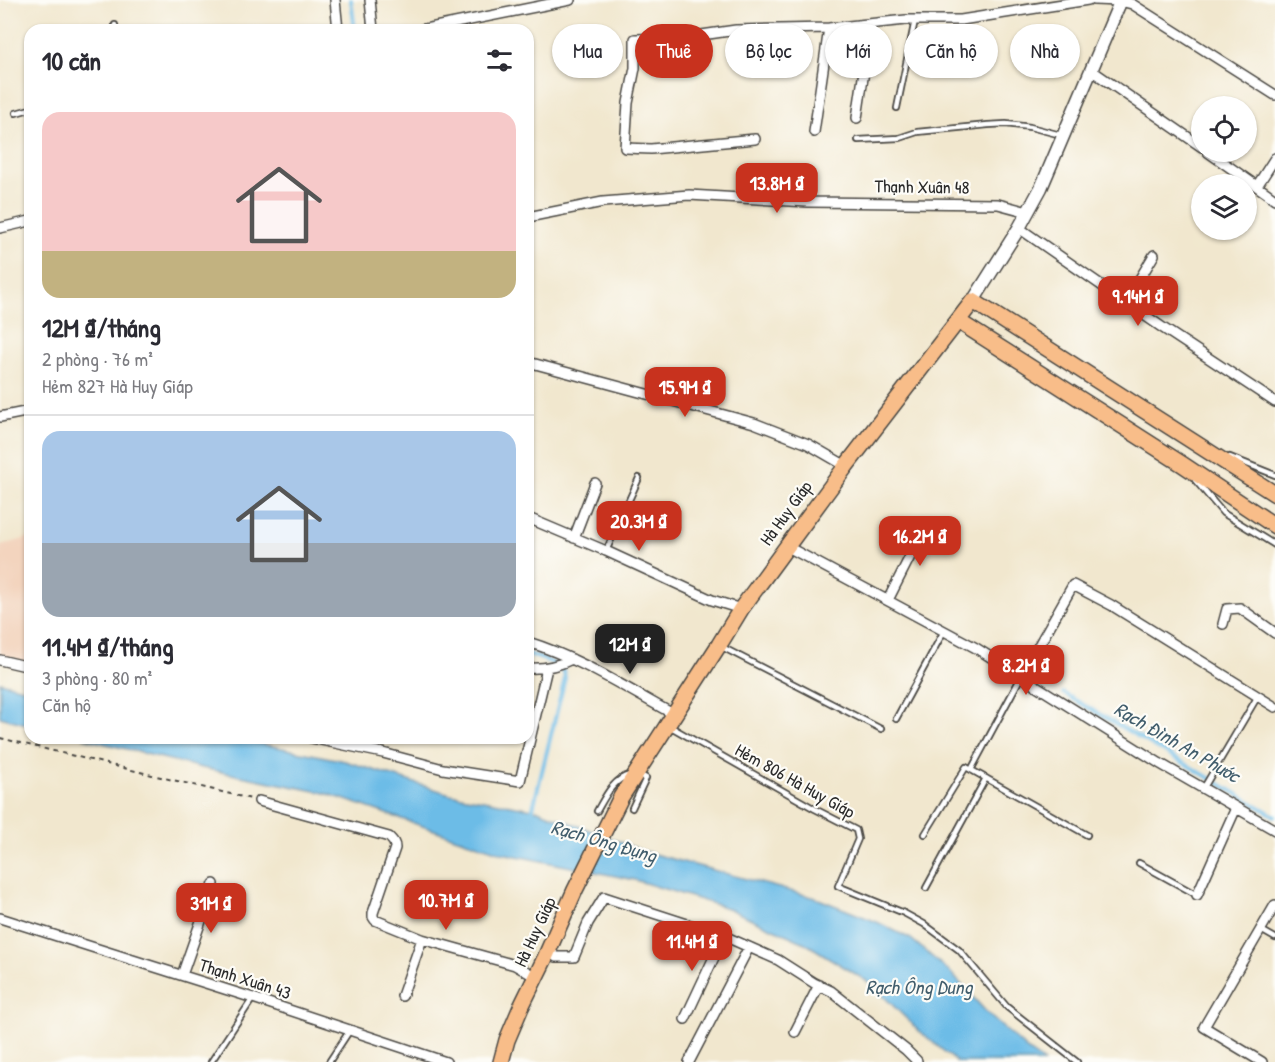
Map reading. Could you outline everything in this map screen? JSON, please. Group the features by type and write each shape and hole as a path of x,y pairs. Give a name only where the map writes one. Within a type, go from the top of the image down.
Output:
{"main road":[{"name":"Hà Huy Giáp","path":"501,1062 512,1029 576,890 627,802 637,774 741,609 846,466 974,301"},
{"path":"974,301 1272,492"},
{"path":"958,321 1275,526"}],"street":[{"path":"335,0 337,24"},
{"path":"370,0 372,24"},
{"path":"446,24 531,4 570,0"},
{"path":"871,24 915,20 961,20 1088,0"},
{"path":"1094,0 1132,4 1275,95"},
{"name":"Hà Huy Giáp","path":"974,301 1041,188 1120,1"},
{"path":"755,139 651,149 625,148 628,103 635,68 635,39 681,38 736,30 825,28"},
{"path":"814,132 825,56"},
{"path":"1091,70 1191,139"},
{"path":"857,118 863,78"},
{"path":"1275,158 1257,186 1275,199"},
{"path":"1222,162 1240,174"},
{"name":"Thạnh Xuân 48","path":"534,216 603,202 689,195 808,202 998,204 1028,212"},
{"path":"0,228 24,222"},
{"path":"1019,228 1275,402"},
{"path":"1126,302 1154,255"},
{"path":"534,364 754,423 807,444 846,466"},
{"path":"0,417 24,412"},
{"path":"574,538 595,483"},
{"path":"534,521 712,600 741,609"},
{"path":"888,600 927,523"},
{"path":"786,546 976,648 1159,763 1275,830"},
{"path":"1021,677 1073,585 1111,605 1275,707"},
{"path":"1223,624 1227,609 1240,608 1275,633"},
{"path":"534,644 572,658 672,720"},
{"path":"534,668 548,668 572,658"},
{"path":"0,660 24,666"},
{"path":"534,724 548,668"},
{"path":"340,744 443,769 520,781 529,744"},
{"path":"259,801 389,837 395,848 373,913 375,920 422,939 515,965 536,977"},
{"path":"1197,895 1236,808"},
{"path":"182,975 214,884"},
{"path":"549,950 556,957 574,957 588,923 604,897 724,936 778,960 831,992 906,1050 917,1062"},
{"path":"1262,1062 1204,1027 1275,905"},
{"name":"Thạnh Xuân 43","path":"0,918 254,998 446,1062"},
{"path":"685,1019 724,936"},
{"path":"402,996 422,939"},
{"path":"689,1062 749,947"},
{"path":"795,1032 819,986"}],"lane":[{"path":"897,108 915,20"},
{"path":"16,113 24,111"},
{"path":"858,140 899,138 917,132 988,124 1030,127 1063,136"},
{"path":"1195,443 1275,475"},
{"path":"1182,464 1223,513 1275,544"},
{"path":"606,551 639,478"},
{"path":"896,719 944,631"},
{"path":"719,645 881,729"},
{"path":"971,770 1021,677"},
{"path":"1203,789 1258,696"},
{"name":"Hẻm 806 Hà Huy Giáp","path":"672,720 815,810 856,830 858,838 838,886 904,913 924,924 959,950 1007,1007 1077,1062"},
{"path":"925,834 966,767 1087,834"},
{"path":"597,811 608,791 622,777 637,774"},
{"path":"926,888 986,778"},
{"path":"1139,863 1197,895"},
{"path":"1261,930 1275,938"},
{"path":"211,1062 254,998"},
{"path":"329,1062 350,1030"}],"path":[{"path":"0,738 24,744"},
{"path":"25,744 259,801"}],"shaded area":[{"path":"24,539 24,662 0,656 0,546"}],"water":[{"path":"0,682 24,688 24,723 0,717"},
{"name":"Rạch Ông Dung","path":"107,744 262,744 345,761 450,794 538,810 643,851 816,898 877,922 911,939 951,973 990,1016 1044,1062 957,1062 918,1030 870,983 805,943 727,908 635,880 502,853 325,793 202,768"}],"waterway":[{"path":"351,0 354,24"},
{"path":"532,812 565,678 564,672 551,662 534,656"},
{"name":"Rạch Đình An Phước","path":"1063,693 1275,816"}],"water label":[{"name":"Rạch Ông Đụng","path":"604,841"}]}
